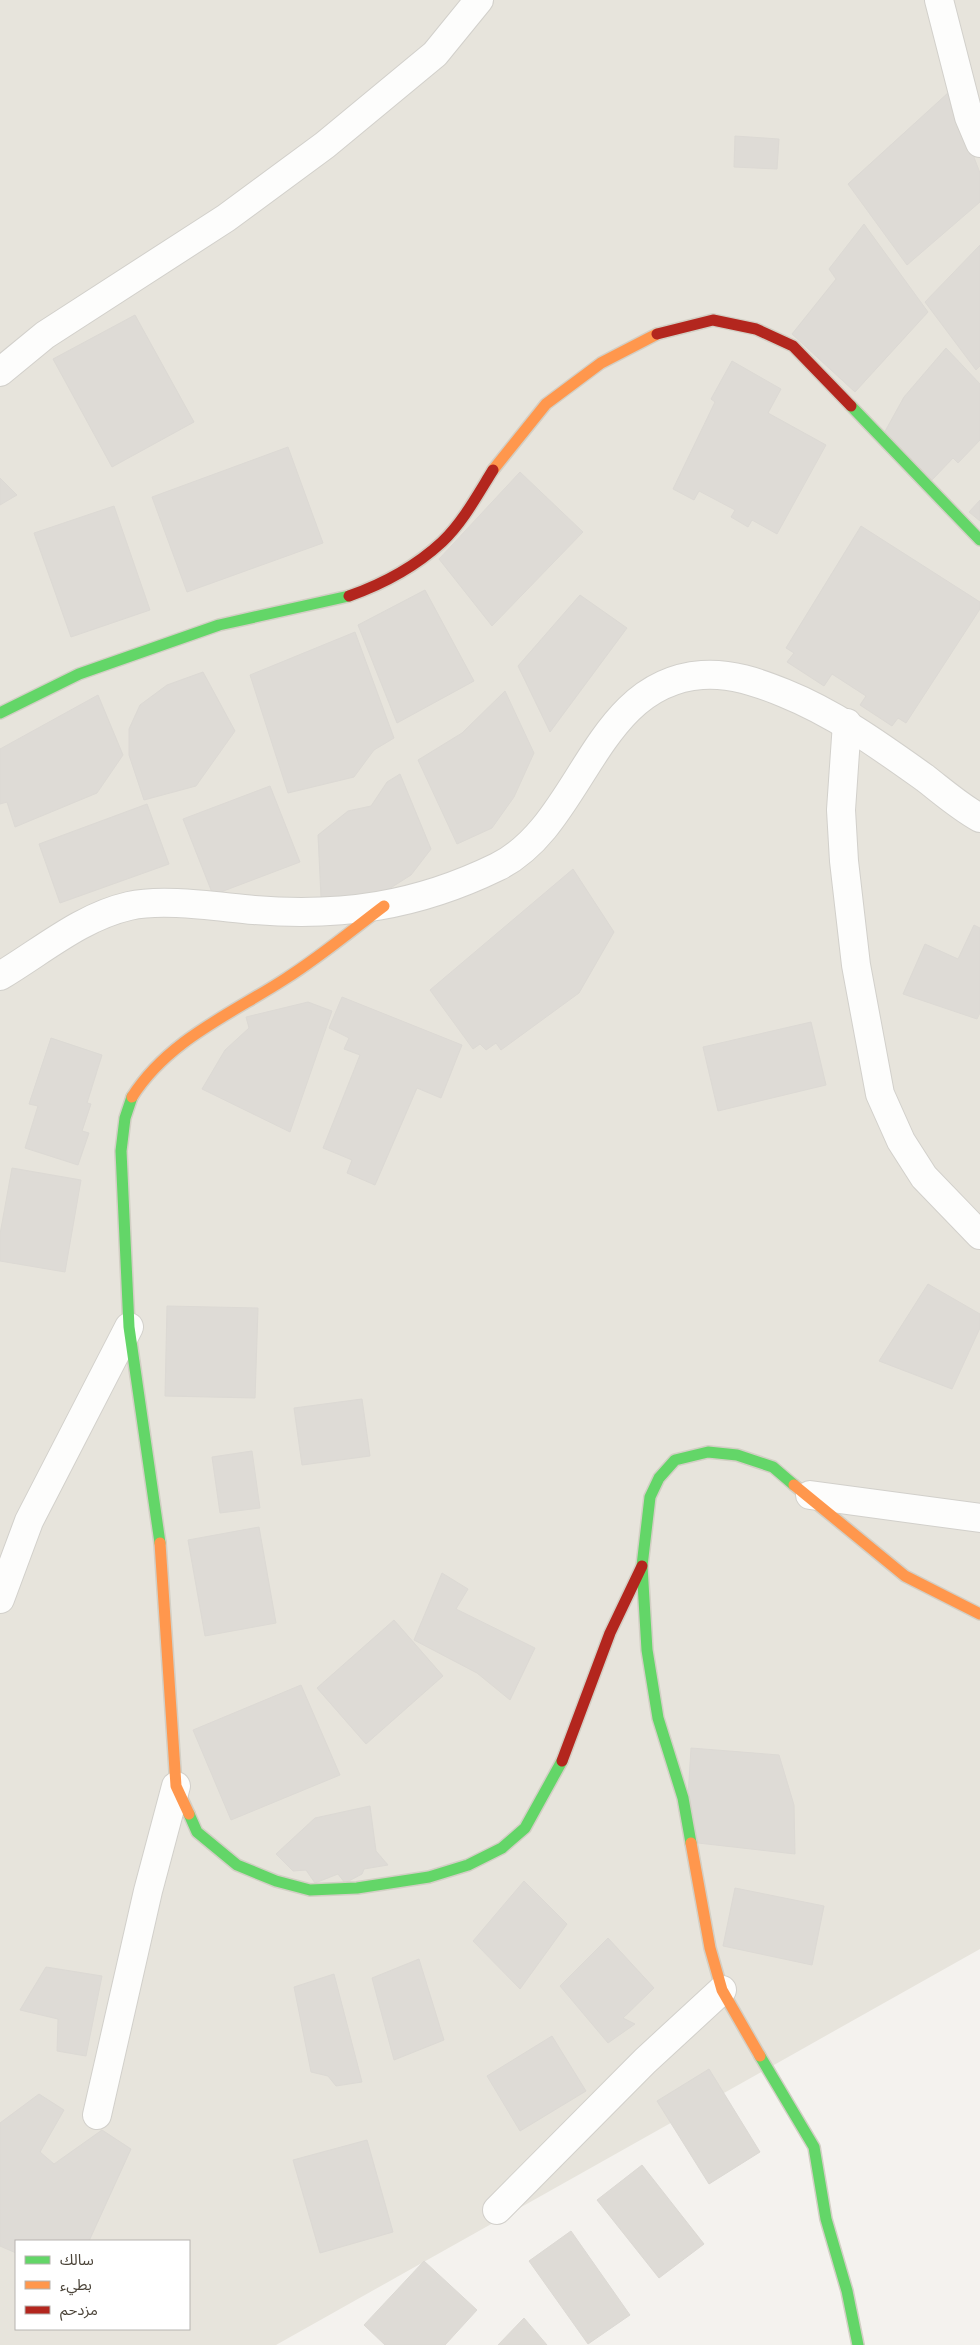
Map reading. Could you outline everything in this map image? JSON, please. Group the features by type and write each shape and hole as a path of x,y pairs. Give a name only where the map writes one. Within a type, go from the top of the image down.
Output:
{"street":[{"path":"0,372 45,335 226,218 325,145 435,54 480,0"},
{"path":"939,0 969,117 980,142"},
{"path":"0,713 79,674 219,625 338,600 382,584 403,572 442,542 463,517 496,466 546,404 601,363 658,334 713,320 756,329 793,346 980,540"},
{"path":"0,976 34,955 71,928 130,906 186,905 302,913 350,911 384,906 442,891 501,866 532,840 566,798 595,752 628,709 652,689 675,679 704,675 738,677 814,705 847,724 980,818"},
{"path":"847,724 841,810 844,861 856,965 880,1094 901,1141 924,1177 980,1235"},
{"path":"97,2115 148,1891 176,1786 160,1546 129,1328 121,1151 124,1126 131,1099 151,1070 178,1047 230,1012 274,987 384,906"},
{"path":"0,1599 29,1521 129,1328"},
{"path":"858,2345 847,2291 826,2219 814,2148 722,1990 710,1948 683,1798 658,1718 647,1650 642,1566 650,1497 659,1478 676,1460 708,1452 737,1455 773,1467 810,1495 832,1517 905,1576 980,1614"},
{"path":"810,1495 980,1518"},
{"path":"176,1786 197,1832 238,1865 276,1881 310,1890 357,1888 429,1877 468,1865 502,1848 514,1838 525,1828 539,1804 558,1771 610,1633 642,1566"},
{"path":"497,2210 645,2061 722,1990"}],"shaded area":[{"path":"0,0 980,0 980,1949 276,2345 0,2345"}],"building":[{"path":"949,92 980,173 980,202 907,265 848,184"},
{"path":"735,136 779,139 777,169 734,167"},
{"path":"864,224 928,312 855,392 792,334 836,279 829,269"},
{"path":"980,245 980,366 976,370 925,302"},
{"path":"135,315 194,422 112,467 53,359"},
{"path":"946,348 980,384 980,440 958,463 953,458 932,480 883,435 904,397"},
{"path":"732,361 781,389 768,413 826,445 777,534 752,520 748,527 731,517 735,510 699,491 694,500 673,489 715,402 711,399"},
{"path":"288,447 323,543 187,592 152,497"},
{"path":"520,472 583,532 492,626 439,559"},
{"path":"0,478 17,495 0,505"},
{"path":"980,500 980,521 969,512"},
{"path":"114,506 150,610 71,637 34,533"},
{"path":"861,526 980,602 980,609 906,723 898,718 892,726 860,705 866,696 832,674 824,686 787,662 794,653 786,648"},
{"path":"425,590 474,681 397,723 358,625"},
{"path":"580,595 627,628 550,732 518,666"},
{"path":"355,632 394,738 374,750 354,777 288,793 250,675"},
{"path":"203,672 235,731 196,786 144,800 129,755 129,729 140,705 167,685"},
{"path":"505,691 534,753 514,797 492,828 457,844 418,760 462,733"},
{"path":"98,695 123,755 97,793 15,827 7,802 0,804 0,749"},
{"path":"400,774 431,849 411,875 381,894 335,905 321,897 318,835 348,811 371,806 387,782"},
{"path":"270,786 300,862 213,895 183,819"},
{"path":"147,804 169,864 60,903 39,844"},
{"path":"573,869 614,932 579,993 501,1050 496,1043 486,1050 480,1044 473,1049 430,990"},
{"path":"974,925 980,928 980,1013 977,1019 903,994 925,944 958,959"},
{"path":"342,997 462,1045 441,1098 417,1088 375,1185 347,1173 352,1160 323,1148 360,1055 344,1049 349,1038 329,1028"},
{"path":"308,1002 332,1011 290,1132 202,1089 225,1050 249,1028 246,1017"},
{"path":"811,1022 826,1085 718,1111 703,1047"},
{"path":"51,1038 102,1055 87,1103 91,1104 82,1131 89,1133 78,1165 25,1148 38,1106 29,1104"},
{"path":"12,1168 81,1180 65,1272 0,1261 0,1234"},
{"path":"928,1284 980,1314 980,1328 952,1389 879,1361"},
{"path":"167,1306 258,1308 255,1398 165,1396"},
{"path":"362,1399 370,1456 302,1465 294,1408"},
{"path":"252,1451 260,1508 220,1513 212,1457"},
{"path":"259,1527 276,1623 205,1636 188,1540"},
{"path":"442,1573 468,1589 456,1609 535,1648 510,1700 477,1673 414,1640"},
{"path":"394,1620 443,1676 366,1744 317,1688"},
{"path":"301,1685 340,1775 231,1820 193,1730"},
{"path":"691,1748 779,1755 794,1805 795,1854 698,1843 688,1797"},
{"path":"370,1806 376,1851 388,1865 364,1869 362,1874 345,1883 338,1874 315,1883 306,1870 293,1871 276,1854 315,1818"},
{"path":"524,1881 567,1924 520,1989 473,1941"},
{"path":"735,1888 824,1906 812,1965 723,1946"},
{"path":"608,1938 654,1988 623,2018 635,2024 608,2043 560,1986"},
{"path":"419,1959 444,2040 394,2060 372,1978"},
{"path":"46,1967 102,1976 86,2056 57,2051 58,2019 20,2010"},
{"path":"334,1974 362,2082 336,2086 328,2076 311,2072 294,1987"},
{"path":"552,2036 586,2091 520,2131 487,2076"},
{"path":"709,2069 760,2152 709,2184 657,2101"},
{"path":"39,2094 64,2110 40,2152 54,2164 102,2130 131,2149 89,2240 15,2240 15,2253 0,2246 0,2123"},
{"path":"367,2140 393,2232 320,2253 293,2160"},
{"path":"642,2165 704,2244 659,2278 597,2200"},
{"path":"571,2231 630,2315 588,2344 529,2261"},
{"path":"424,2261 477,2310 445,2345 385,2345 364,2325"},
{"path":"524,2318 547,2345 498,2345"}],"traffic: fast":[{"path":"851,406 980,540"},
{"path":"0,713 79,674 219,625 349,596"},
{"path":"132,1097 125,1118 121,1151 129,1327 160,1543"},
{"path":"691,1843 683,1798 658,1718 647,1650 642,1566 650,1497 659,1478 675,1460 708,1452 737,1455 773,1467 794,1485"},
{"path":"189,1814 197,1832 237,1865 276,1881 310,1890 357,1888 429,1877 468,1865 502,1848 525,1828 562,1761"},
{"path":"760,2056 814,2147 826,2219 847,2291 858,2345"}],"traffic: slow":[{"path":"493,470 546,404 601,363 657,334"},
{"path":"132,1097 147,1077 182,1044 222,1017 298,971 384,906"},
{"path":"794,1485 905,1576 980,1614"},
{"path":"160,1543 176,1786 189,1814"},
{"path":"691,1843 710,1948 722,1990 760,2056"}],"traffic: jam":[{"path":"657,334 713,320 756,329 793,346 851,406"},
{"path":"349,596 398,574 432,551 450,534 463,517 493,470"},
{"path":"562,1761 610,1633 642,1566"}]}
